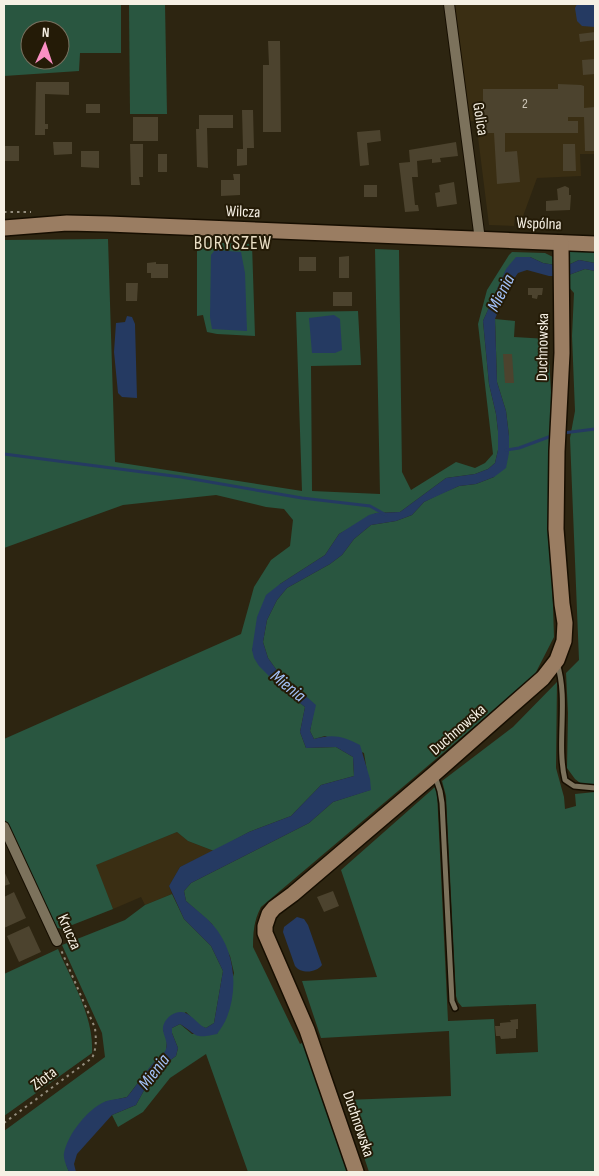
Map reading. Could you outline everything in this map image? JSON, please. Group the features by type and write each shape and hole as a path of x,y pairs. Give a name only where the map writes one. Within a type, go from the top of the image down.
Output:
{"street":[{"name":"Golica","path":"449,4 480,240"},
{"name":"Wilcza","path":"4,228 67,223 108,224 480,240"},
{"name":"Wspólna","path":"480,240 595,244"},
{"name":"Duchnowska","path":"356,1172 299,1008 269,944 265,926 269,914 274,908 434,774 543,678 556,660 564,641 565,623 556,529 562,353 561,243"},
{"name":"Krucza","path":"4,827 57,941"}],"lane":[{"path":"556,660 562,685 564,715 562,767 565,780 574,786 595,788"},
{"path":"434,774 442,802 452,1001 455,1008"}],"path":[{"name":"Krucza","path":"57,941 95,1028 95,1052"},
{"name":"Złota","path":"4,1123 92,1058 95,1052"}],"shaded area":[{"path":"454,4 595,4 595,154 580,154 581,176 537,178 522,219 515,216 514,226 489,225 476,121 468,121"},
{"path":"177,832 188,841 214,851 180,867 169,886 172,894 145,905 141,897 113,909 95,865"}],"green space":[{"path":"4,4 121,4 121,53 80,53 79,71 4,76"},
{"path":"129,4 165,4 167,114 130,114"},
{"path":"108,239 115,462 302,491 296,312 358,311 361,365 311,366 312,491 380,494 375,249 399,250 402,472 411,490 456,462 475,468 485,463 493,454 478,324 487,290 512,252 545,253 555,258 555,265 543,263 530,257 501,281 483,321 489,384 498,431 498,450 495,463 488,469 475,474 446,478 400,512 376,513 339,534 325,555 280,584 252,650 281,688 305,707 300,732 306,748 336,747 353,757 354,776 321,785 291,816 249,832 214,851 188,841 177,832 96,865 113,909 62,929 54,927 4,818 4,739 241,634 254,587 271,560 290,546 293,520 284,509 266,507 216,495 123,505 4,548 4,240"},
{"path":"197,242 252,244 255,336 207,332 203,315 197,316"},
{"path":"568,250 595,251 595,263 579,260 568,265"},
{"path":"585,269 595,271 595,785 584,786 575,779 567,768 568,713 566,673 579,660 570,438 575,411 572,336 574,293 567,285 566,276"},
{"path":"495,319 515,321 514,337 548,339 552,410 550,516 554,637 534,676 261,907 254,926 253,947 300,1044 304,1042 349,1172 248,1172 206,1054 170,1078 143,1112 118,1127 112,1115 136,1105 154,1072 176,1056 178,1048 172,1028 180,1024 192,1034 217,1034 234,973 230,956 212,924 186,901 184,891 191,883 309,823 333,802 370,790 364,753 325,736 314,739 310,731 315,705 278,672 268,658 263,642 267,620 277,600 287,588 330,564 342,555 354,539 371,525 396,521 412,515 424,502 440,494 459,486 476,484 494,477 509,436 506,411 497,382"},
{"path":"557,682 556,768 564,797 565,809 576,806 575,794 595,792 595,1172 369,1172 345,1100 451,1096 449,1031 321,1038 302,981 377,977 341,870 435,787 437,792 448,1021 494,1019 496,1054 538,1052 536,1004 462,1007 458,1002 456,996 446,796 442,781 513,727"},
{"path":"172,894 184,919 211,946 223,971 214,1023 206,1028 200,1026 186,1012 163,1029 167,1041 166,1051 151,1066 127,1097 105,1102 66,1164 69,1172 4,1172 4,1131 105,1057 102,1033 62,945 125,920 145,905"},
{"path":"58,949 86,1013 92,1039 92,1053 4,1116 4,974"}],"water":[{"path":"577,4 595,4 595,27 582,26 577,21 575,8"},
{"path":"215,250 241,252 245,273 247,331 212,329 210,317 211,255"},
{"name":"Mienia","path":"516,257 530,257 543,263 555,265 555,276 527,270 518,273 507,289 495,319 497,382 506,411 509,436 509,453 506,468 494,477 476,484 459,486 424,502 412,515 396,521 371,525 354,539 342,555 330,564 287,588 277,600 267,620 263,642 268,658 278,672 316,705 310,731 314,739 338,737 360,745 370,779 371,790 333,802 309,823 191,883 184,891 186,901 210,922 226,945 230,956 233,993 226,1019 217,1034 200,1036 180,1024 172,1028 178,1048 176,1056 154,1072 136,1105 112,1115 77,1154 74,1164 76,1172 69,1172 64,1153 79,1123 91,1111 107,1101 127,1097 166,1049 167,1044 163,1027 168,1018 177,1012 184,1012 206,1028 214,1023 223,971 211,946 184,919 169,886 180,867 249,832 291,816 321,785 354,776 353,757 336,747 306,748 300,732 305,707 281,688 259,666 254,658 252,650 257,617 266,595 325,555 339,534 369,515 400,512 446,478 475,474 488,469 495,463 498,450 498,431 489,384 483,321 506,269"},
{"path":"579,260 595,263 595,271 585,269 566,276 568,265"},
{"path":"334,315 340,319 342,350 335,353 312,353 309,318"},
{"path":"127,316 132,317 135,324 137,398 122,397 118,393 114,352 116,323 125,322"},
{"path":"297,917 304,919 308,925 322,965 316,970 305,971 295,966 283,932 284,927"}],"building":[{"path":"595,32 595,40 580,42 579,34"},
{"path":"268,41 280,41 281,132 263,132 263,65 269,65"},
{"path":"595,59 595,74 583,75 582,60"},
{"path":"36,82 69,82 69,95 45,94 45,124 48,124 48,129 45,129 45,135 35,135"},
{"path":"558,84 584,86 584,108 595,107 595,151 585,151 584,117 568,117 568,121 578,121 578,133 505,133 505,152 517,151 520,182 497,184 494,133 483,133 483,89 558,89"},
{"path":"86,104 100,104 100,113 86,113"},
{"path":"242,110 253,110 254,148 247,148 247,165 237,166 237,149 243,149"},
{"path":"199,115 233,115 233,128 207,128 208,168 197,167 196,129 199,129"},
{"path":"133,117 158,117 158,141 133,141"},
{"path":"380,130 381,141 367,143 369,165 360,166 357,132"},
{"path":"53,142 72,142 72,154 54,155"},
{"path":"456,142 458,156 440,158 441,162 432,163 432,159 417,161 418,177 412,177 415,205 418,205 419,211 405,212 399,163 410,162 409,150"},
{"path":"130,144 143,144 143,177 139,177 140,185 131,185"},
{"path":"563,144 575,144 576,171 563,171"},
{"path":"4,146 19,146 19,161 4,161"},
{"path":"81,151 99,151 99,168 81,167"},
{"path":"158,154 167,154 167,172 158,172"},
{"path":"233,174 240,174 240,195 221,196 221,180 234,180"},
{"path":"454,182 457,204 437,207 435,193 440,192 439,185"},
{"path":"364,185 377,185 377,197 364,197"},
{"path":"565,186 569,188 569,195 571,195 570,210 546,211 546,201 558,200 557,189"},
{"path":"349,256 349,278 339,278 339,257"},
{"path":"299,257 316,257 316,271 299,271"},
{"path":"156,262 156,264 168,264 168,278 151,278 151,273 147,273 147,263"},
{"path":"126,283 138,283 137,301 126,301"},
{"path":"528,288 543,288 542,295 538,295 537,299 532,298 532,295 528,295"},
{"path":"333,292 352,292 352,306 333,306"},
{"path":"503,354 512,354 514,383 505,383"},
{"path":"4,871 10,884 4,886"},
{"path":"333,891 339,906 324,912 317,897"},
{"path":"14,892 26,918 4,928 4,897"},
{"path":"29,926 41,952 19,962 7,936"},
{"path":"518,1019 516,1038 501,1039 500,1036 496,1036 495,1026"}],"waterway":[{"path":"563,433 595,429"},
{"path":"506,450 519,448 554,435"},
{"path":"4,454 181,477 302,498 370,506 386,515"}],"district":[{"name":"BORYSZEW","path":"233,243"}]}
